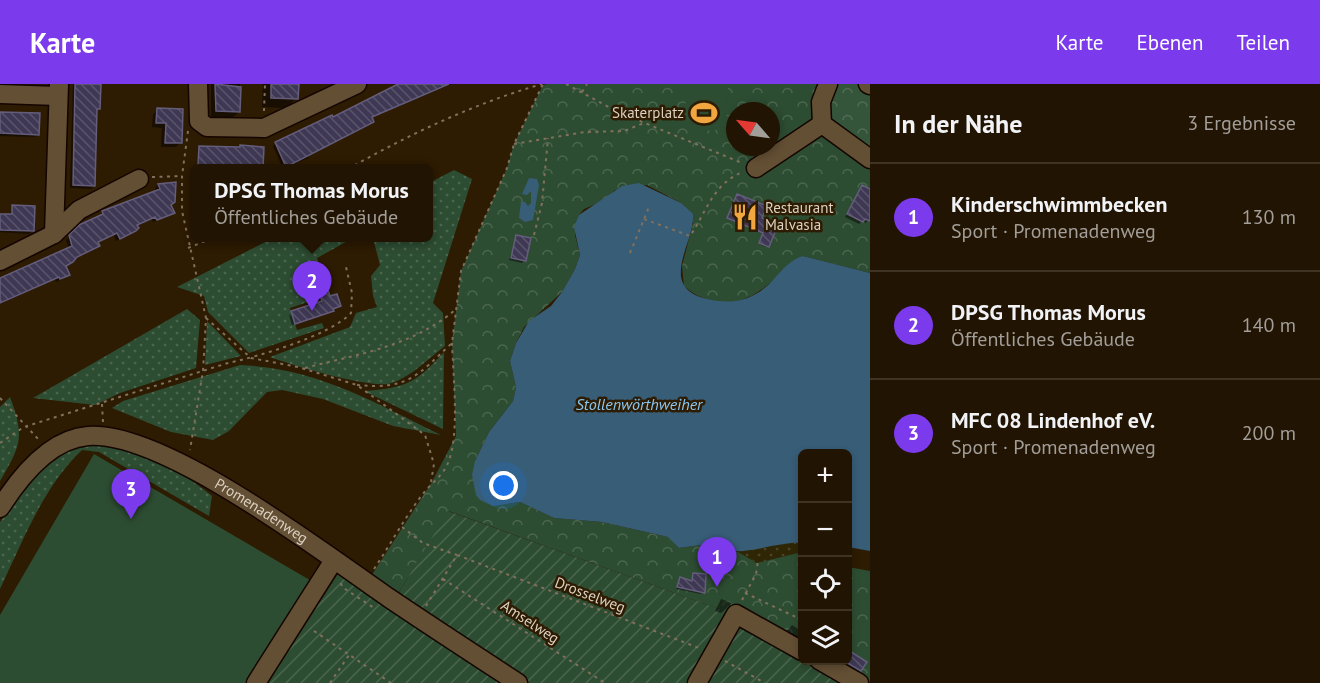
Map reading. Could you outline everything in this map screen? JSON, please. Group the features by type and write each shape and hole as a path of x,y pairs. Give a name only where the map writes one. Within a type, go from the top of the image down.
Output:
{"street":[{"path":"198,84 199,121 207,127 264,128 357,84"},
{"path":"822,124 821,102 828,84"},
{"path":"0,94 59,90 54,234"},
{"path":"822,124 870,159"},
{"path":"756,168 822,124"},
{"path":"0,261 54,234 79,210 139,179"},
{"name":"Promenadenweg","path":"0,508 28,471 50,450 86,436 104,435 125,438 188,466 518,683"},
{"path":"256,683 334,560"},
{"path":"697,683 736,614 798,649"},
{"path":"828,665 859,683"}],"path":[{"path":"264,128 265,84"},
{"path":"366,582 431,482 442,475 449,462 454,394 452,343 461,271 507,168 514,144 543,84"},
{"path":"355,164 415,131 500,96 543,84"},
{"path":"566,84 618,112 756,168"},
{"path":"582,92 587,84"},
{"path":"188,466 203,370 206,318 188,248 182,211 182,176 186,132 199,121"},
{"path":"514,144 585,132 624,131 645,122"},
{"path":"534,235 542,203 548,138"},
{"path":"644,219 690,236 710,201 724,183 756,168"},
{"path":"139,179 182,176"},
{"path":"630,253 649,207"},
{"path":"188,248 202,242"},
{"path":"0,443 24,427 203,370 251,358 342,323 351,313 353,306 346,267"},
{"path":"302,369 391,346 437,326 456,309"},
{"path":"206,318 251,358 302,369 357,385 399,386 414,377 452,343"},
{"path":"357,385 424,435 434,464 431,482"},
{"path":"0,398 24,427 50,450"},
{"path":"102,404 104,435"},
{"name":"Drosselweg","path":"401,526 423,543 715,654 765,683"},
{"path":"420,619 457,555"},
{"path":"758,561 756,574 745,593 798,618"},
{"name":"Amselweg","path":"443,579 605,683"},
{"path":"314,631 391,683"},
{"path":"330,683 349,655"}],"green space":[{"path":"547,84 825,84 821,110 870,159 870,273 803,256 762,289 739,301 705,299 684,286 682,266 693,223 681,203 647,185 615,190 603,201 584,209 579,215 575,235 580,255 575,269 562,292 524,327 510,361 516,387 513,401 489,432 475,461 507,504 520,502 554,518 602,522 669,537 679,548 709,544 715,549 738,552 757,563 798,553 798,644 730,613 449,511 392,603 366,584 432,482 456,436 452,343 461,271 507,168 514,144 543,85"},
{"name":"Skaterplatz","path":"688,84 728,85 726,129 706,131 678,119 686,102"},
{"path":"834,84 870,84 870,159 828,126 826,94"},
{"path":"454,170 472,179 433,303 443,313 445,346 406,376 392,383 382,384 332,376 270,357 350,327 356,313 377,307 373,296 371,276 380,265 374,242 433,242 433,181"},
{"path":"265,242 346,242 317,258 321,270 309,276 317,299 290,308 297,330 322,323 324,328 249,353 208,312 204,296 177,287"},
{"path":"187,309 200,320 196,368 120,393 95,405 33,398"},
{"path":"207,321 241,356 205,365"},
{"path":"444,352 443,429 364,391 400,386 409,382 426,371"},
{"path":"240,365 268,368 319,380 368,399 441,435 393,426 323,399 282,390 267,392 229,431 213,440 171,432 112,408 123,401"},
{"path":"10,397 19,432 13,458 0,481 0,407"},
{"path":"89,438 154,460 198,485 212,496 209,516 99,452 82,450 68,465 45,498 0,589 0,522 46,462"},
{"path":"94,454 327,590 268,683 0,683 0,615"},
{"path":"448,511 730,613 798,653 798,665 820,665 852,683 268,683 341,569 393,602"},
{"path":"852,568 870,571 870,683 836,665 852,665"}],"sand":[{"path":"783,542 798,543 798,553 757,563 738,552"}],"water":[{"path":"529,178 537,179 539,185 533,220 525,222 519,218 521,201 528,206 531,203 531,191 527,195 522,194"},
{"name":"Stollenwörthweiher","path":"639,183 681,203 693,214 693,222 682,261 681,277 686,288 699,297 724,302 750,297 759,292 790,263 803,256 870,273 870,551 852,548 852,449 798,449 798,543 741,551 718,549 709,544 679,548 668,537 602,522 554,518 520,502 493,506 480,500 476,495 472,475 475,461 489,432 513,401 516,387 510,361 516,343 529,321 551,306 575,269 580,255 574,227 579,215 622,186"}],"building":[{"path":"75,84 101,84 100,109 97,109 95,186 73,185"},
{"path":"215,84 241,87 240,112 216,111"},
{"path":"271,84 299,84 298,99 271,98"},
{"path":"398,84 449,84 372,117 374,122 292,164 285,164 275,142 332,115 333,117"},
{"path":"157,108 183,109 182,143 165,143 166,123 156,123"},
{"path":"0,112 40,113 39,135 0,133"},
{"path":"240,145 264,147 263,164 198,164 199,146 240,147"},
{"path":"176,182 175,202 171,205 175,213 157,220 155,217 137,225 139,228 136,231 120,239 117,233 98,242 100,246 77,257 66,266 70,275 60,279 59,277 0,303 0,278 72,246 69,235 79,225 103,214 102,211 160,189 158,184"},
{"path":"862,185 870,189 870,221 865,219 863,222 847,214"},
{"path":"737,194 767,206 762,218 778,225 769,247 759,243 763,233 727,218"},
{"path":"12,205 35,206 34,231 0,230 0,214 12,214"},
{"path":"516,235 531,238 526,261 511,258"},
{"path":"322,273 330,296 337,294 341,306 333,309 334,311 295,324 291,311 322,301 313,276"},
{"path":"693,573 706,574 705,593 677,587 680,577 692,581"},
{"path":"852,653 867,662 861,671 851,665"}],"place":[{"name":"Skaterplatz","path":"704,113"},
{"name":"Restaurant Malvasia","path":"745,217"},
{"name":"DPSG Thomas Morus","path":"312,311"},
{"name":"MFC 08 Lindenhof eV.","path":"131,519"},
{"name":"Kinderschwimmbecken","path":"717,587"}]}
